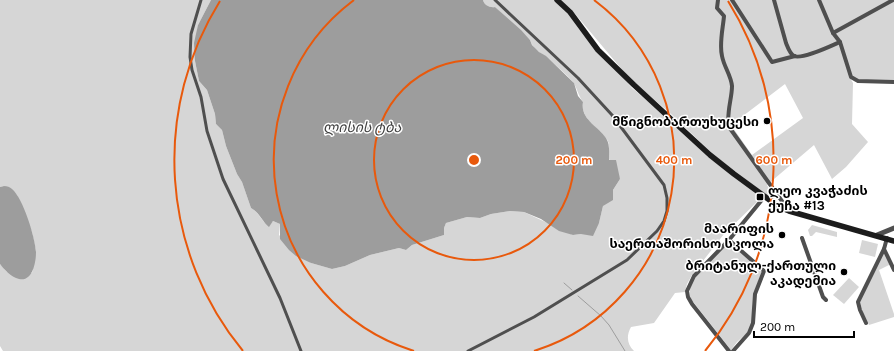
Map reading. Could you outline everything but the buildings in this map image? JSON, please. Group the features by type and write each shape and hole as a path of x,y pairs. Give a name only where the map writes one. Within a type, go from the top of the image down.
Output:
{"main road":[{"path":"557,0 570,12 598,50 634,85 663,110 710,155 779,207 894,241"}],"street":[{"path":"201,0 191,34 190,57 192,70 203,106 207,131 225,184 280,298 301,351"},
{"path":"468,351 534,317 627,260 662,225 667,210 667,198 664,185 612,116 578,78 495,0"},
{"path":"718,0 717,8 724,16 721,49 722,57 730,76 732,86 729,127 789,211"},
{"path":"732,0 772,62 795,56 799,57 840,42"},
{"path":"774,0 786,43 789,50 795,56"},
{"path":"820,0 833,33 840,42 851,76 858,80 894,82"},
{"path":"833,33 884,2 893,0"},
{"path":"729,351 692,304 688,297 687,290 694,276 729,240 765,196"},
{"path":"876,235 894,228"},
{"path":"802,238 823,297 826,300"},
{"path":"866,323 858,302 884,249 887,238"},
{"path":"729,240 764,271 755,294 754,323 749,333 733,351"},
{"path":"884,249 894,270"}],"shaded area":[{"path":"0,0 211,0 198,25 195,61 199,81 207,90 215,114 216,124 222,130 226,146 237,174 242,182 251,208 269,226 273,221 280,224 279,235 311,263 332,269 345,266 370,255 399,248 406,250 412,245 444,235 446,223 467,217 480,218 491,214 510,211 524,212 573,235 581,234 599,223 603,206 620,179 609,159 608,140 590,122 584,113 583,102 573,82 549,59 537,50 530,40 495,7 488,6 483,0 555,0 632,88 660,111 708,157 759,195 758,201 724,234 692,275 685,292 675,293 654,323 631,327 628,334 628,340 634,351 3,351 0,346 0,264 7,272 32,273 36,251 32,232 17,195 4,186 0,187"},
{"path":"560,0 894,0 894,80 858,80 849,76 853,83 852,124 868,142 846,167 832,179 814,145 767,185 776,202 715,156 671,114 630,79 571,9","holes":["785,84 803,118 752,155 731,125"]},
{"path":"812,225 837,232 837,237 816,232 810,236 808,230"},
{"path":"862,240 878,244 875,257 859,253"},
{"path":"732,244 762,271 753,295 752,324 748,332 731,350 691,299 690,292 691,285 700,270 727,245"},
{"path":"884,252 891,264 879,270 894,317 869,325 863,313 860,302"},
{"path":"849,278 859,287 844,304 833,295"}],"water":[{"name":"ლისის ტბა","path":"211,0 483,0 488,6 495,7 521,30 539,52 546,56 574,83 578,96 583,102 584,113 590,122 603,134 607,140 609,160 616,160 620,179 613,190 613,200 603,206 599,223 593,236 581,234 573,235 559,231 541,219 524,212 510,211 491,214 480,218 467,217 446,223 444,235 412,245 406,250 399,248 370,255 345,266 332,269 311,263 296,256 280,239 280,224 273,221 269,227 251,208 242,182 237,174 226,146 222,130 216,124 215,114 207,90 199,81 195,61 194,43 198,25"},
{"path":"4,186 12,189 20,201 28,218 33,237 36,252 35,262 32,272 26,278 21,279 13,277 0,264 0,187"}],"waterway":[{"path":"564,283 572,290"},
{"path":"578,296 609,325 625,351"}],"place":[{"name":"მწიგნობართუხუცესი","path":"767,121"},
{"name":"ლეო კვაჭაძის ქუჩა #13","path":"760,197"},
{"name":"მაარიფის საერთაშორისო სკოლა","path":"782,235"},
{"name":"ბრიტანულ-ქართული აკადემია","path":"844,272"}]}
